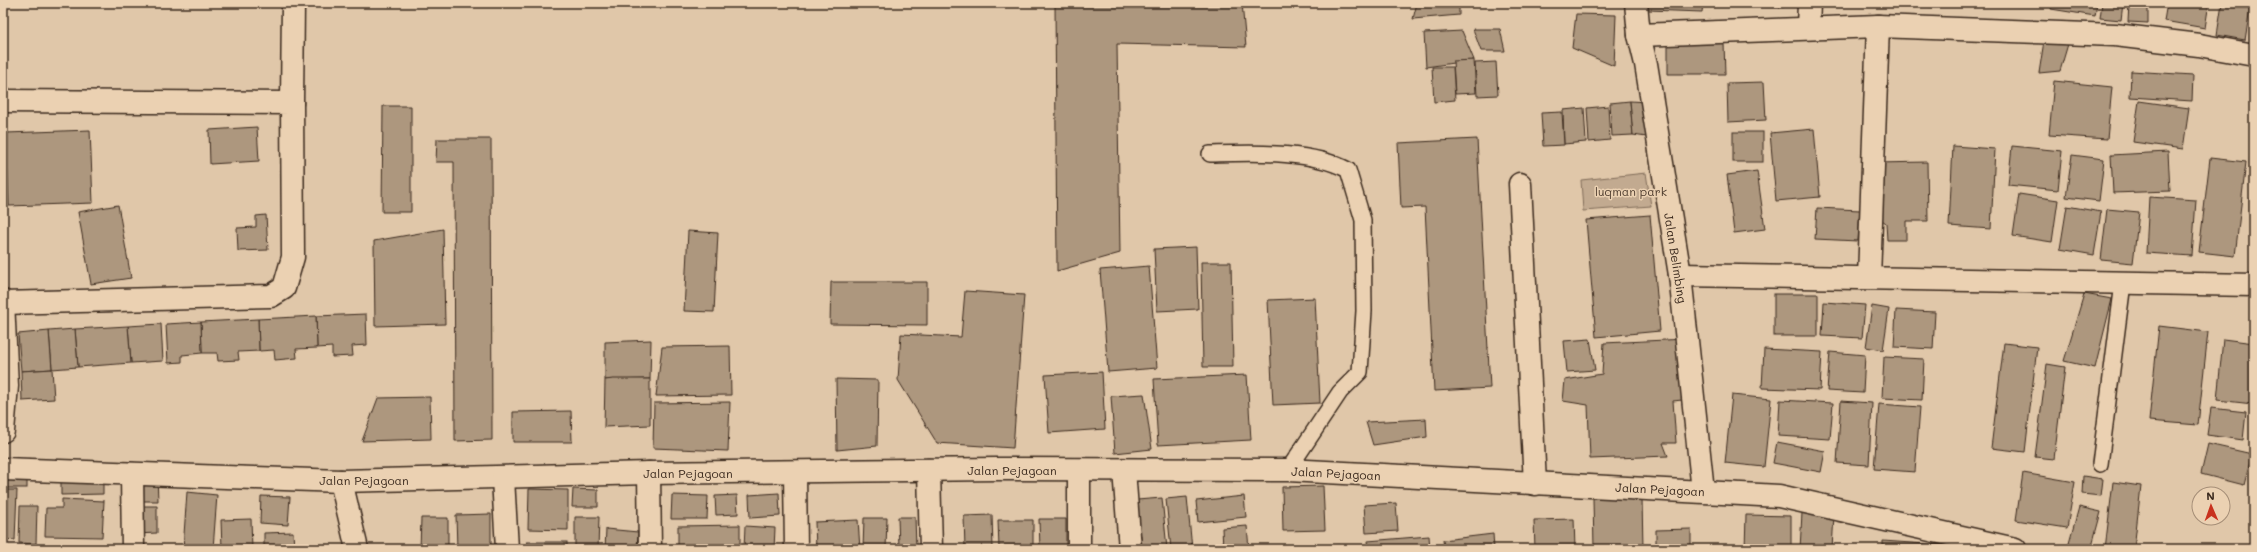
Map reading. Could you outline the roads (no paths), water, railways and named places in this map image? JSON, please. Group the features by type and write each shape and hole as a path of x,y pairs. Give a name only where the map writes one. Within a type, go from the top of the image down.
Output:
{"street":[{"path":"3,430 7,386 3,302 271,296 284,288 293,257 293,3"},
{"name":"Jalan Belimbing","path":"1636,3 1639,35 1646,64 1680,275 1703,491"},
{"path":"1808,27 1809,3"},
{"path":"1639,35 1808,27 1878,26 2116,35 2198,45 2254,55"},
{"path":"1868,278 1878,26"},
{"path":"3,101 292,103"},
{"path":"1520,184 1535,484"},
{"path":"1680,275 2254,285"},
{"name":"Jalan Pejagoan","path":"3,469 341,481 503,478 649,473 795,473 929,470 1288,470 1779,496 2015,549"},
{"path":"929,470 931,549"},
{"path":"1079,470 1079,549"},
{"path":"1124,470 1130,549"},
{"path":"649,473 650,549"},
{"path":"795,473 796,549"},
{"path":"132,474 132,549"},
{"path":"503,478 507,549"},
{"path":"341,481 357,549"}],"lane":[{"path":"1210,154 1276,153 1337,164 1348,170 1363,220 1364,311 1360,372 1340,392 1288,470"},
{"path":"2100,464 2123,283"}],"park label":[{"name":"luqman park","path":"1631,191"}]}
